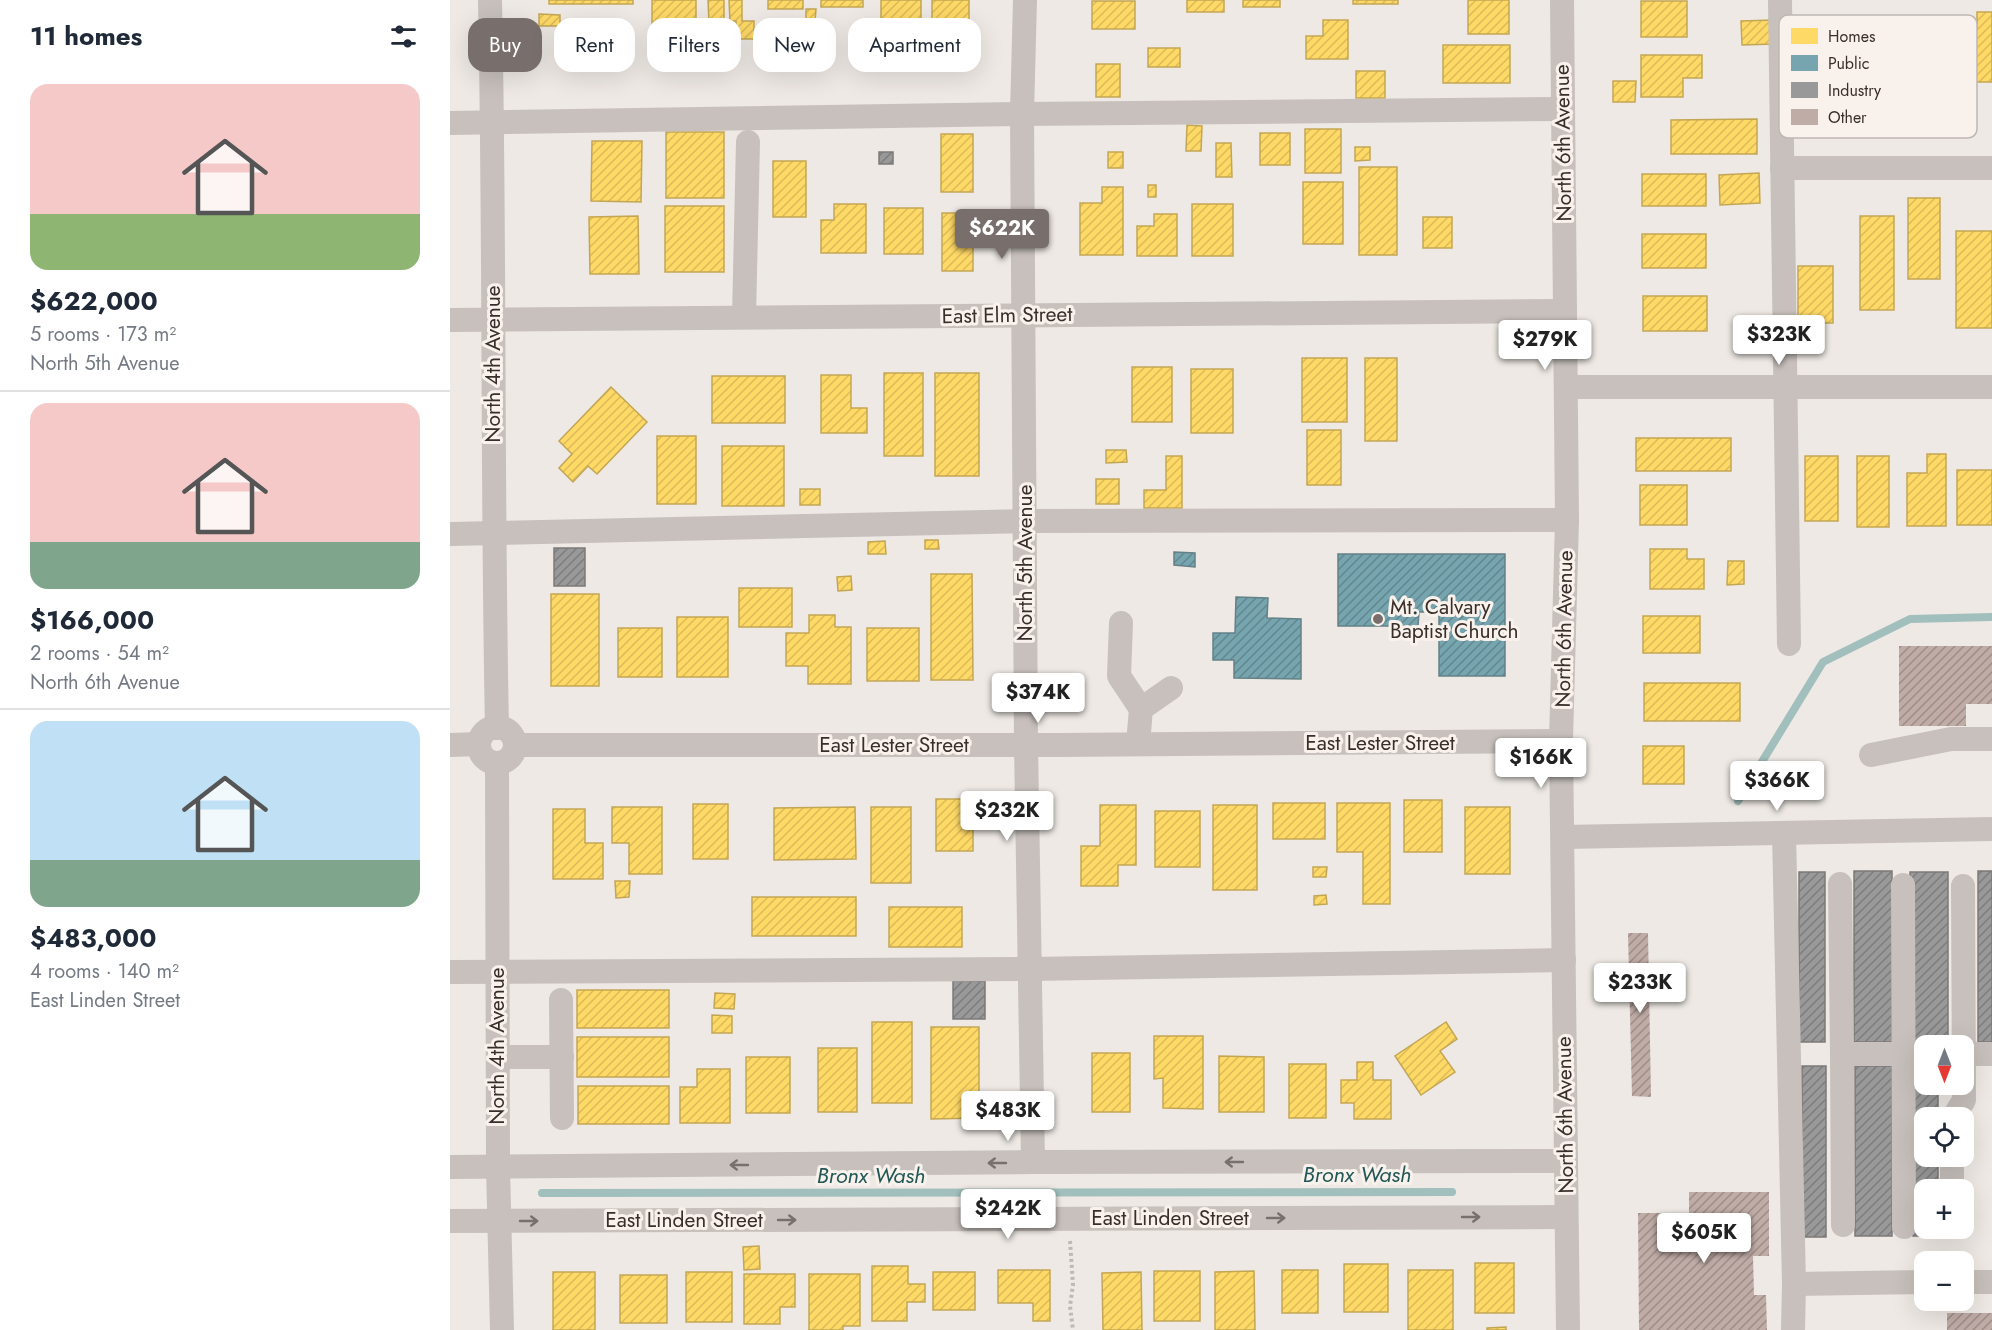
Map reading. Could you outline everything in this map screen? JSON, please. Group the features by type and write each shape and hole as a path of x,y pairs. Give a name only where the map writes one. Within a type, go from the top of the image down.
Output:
{"street":[{"name":"North 4th Avenue","path":"490,0 493,123 493,534 497,728"},
{"name":"North 5th Avenue","path":"1025,0 1022,114 1023,315 1026,745 1033,1162"},
{"name":"North 6th Avenue","path":"1562,0 1567,520 1562,741 1568,1330"},
{"path":"1780,0 1780,15"},
{"path":"450,123 1022,114 1563,109"},
{"path":"1782,138 1789,644"},
{"path":"744,317 748,142"},
{"path":"1782,168 1992,168"},
{"name":"East Elm Street","path":"450,320 1565,311"},
{"path":"1566,387 1992,387"},
{"path":"450,534 1025,521 1567,520"},
{"path":"1121,623 1119,676 1141,709 1138,744"},
{"path":"1141,709 1171,688"},
{"path":"497,728 508,731 515,745 509,759 497,763 485,759 479,744 485,732 497,728"},
{"path":"1871,755 1951,739 1992,739"},
{"name":"East Lester Street","path":"515,745 1026,745 1562,741"},
{"path":"450,745 479,744"},
{"name":"North 4th Avenue","path":"497,763 498,1167 502,1330"},
{"path":"1563,837 1992,829"},
{"path":"1784,833 1794,1284 1793,1330"},
{"path":"1840,884 1843,1224"},
{"path":"1904,885 1914,1054 1904,1227"},
{"path":"1963,886 1964,1035"},
{"path":"450,972 1029,969 1564,960"},
{"path":"561,1000 562,1118"},
{"path":"1842,1054 1914,1054"},
{"path":"1974,1054 1992,1054"},
{"path":"498,1057 562,1057"},
{"path":"450,1167 1033,1162 1565,1161"},
{"name":"East Linden Street","path":"450,1221 1566,1217"},
{"path":"1794,1284 1914,1282"},
{"path":"1974,1282 1992,1282"}],"path":[{"path":"1070,1219 1073,1285 1070,1306 1073,1330"}],"building: Homes":[{"path":"549,0 633,0 633,4 549,4"},
{"path":"652,0 696,0 696,18 652,18"},
{"path":"708,0 724,0 724,18 709,18"},
{"path":"729,0 742,0 742,21 753,21 753,39 741,39 741,18 730,18"},
{"path":"768,0 803,0 803,9 768,9"},
{"path":"821,0 863,0 863,7 821,7"},
{"path":"881,0 921,0 921,18 881,18"},
{"path":"932,0 969,0 969,18 932,18"},
{"path":"1187,0 1224,0 1224,12 1187,12"},
{"path":"1243,0 1280,0 1280,7 1243,7"},
{"path":"1353,0 1398,0 1398,4 1353,4"},
{"path":"1468,0 1509,0 1509,34 1468,34"},
{"path":"1092,1 1135,1 1135,29 1092,29"},
{"path":"1641,1 1687,1 1687,37 1641,37"},
{"path":"806,9 816,9 815,18 806,18"},
{"path":"1977,12 1992,12 1992,82 1977,82"},
{"path":"539,14 560,15 560,18 554,18 554,26 542,26 542,18 539,18"},
{"path":"1323,20 1348,20 1348,59 1306,59 1306,36 1323,36"},
{"path":"1773,20 1773,44 1742,45 1741,21"},
{"path":"1443,45 1510,45 1510,83 1443,83"},
{"path":"1148,48 1180,48 1180,67 1148,67"},
{"path":"1641,55 1702,55 1702,78 1683,78 1683,97 1641,97"},
{"path":"1096,64 1120,64 1120,97 1096,97"},
{"path":"1356,71 1385,71 1385,98 1356,98"},
{"path":"1613,81 1636,81 1635,102 1613,102"},
{"path":"1757,119 1757,154 1671,154 1671,120"},
{"path":"1187,125 1202,126 1201,151 1186,151"},
{"path":"1305,129 1341,129 1341,173 1305,173"},
{"path":"666,132 724,132 724,198 666,198"},
{"path":"1260,133 1290,133 1290,165 1260,165"},
{"path":"941,134 973,134 973,192 941,192"},
{"path":"592,141 642,141 641,202 591,201"},
{"path":"1216,143 1231,143 1232,177 1216,177"},
{"path":"1355,147 1370,147 1370,160 1355,161"},
{"path":"1108,152 1123,152 1123,168 1108,168"},
{"path":"773,161 806,161 806,217 773,217"},
{"path":"1359,167 1397,167 1397,255 1359,255"},
{"path":"1759,173 1760,203 1720,205 1719,175"},
{"path":"1642,174 1706,174 1706,206 1642,206"},
{"path":"1303,182 1343,182 1343,244 1303,244"},
{"path":"1148,185 1156,185 1156,197 1148,197"},
{"path":"1102,187 1123,187 1123,255 1080,255 1080,203 1102,203"},
{"path":"1908,198 1940,198 1940,279 1908,279"},
{"path":"834,204 866,204 866,253 821,253 821,220 834,220"},
{"path":"1192,204 1233,204 1233,256 1192,256"},
{"path":"665,206 724,206 724,272 665,272"},
{"path":"884,208 923,208 923,254 884,254"},
{"path":"942,213 973,213 973,271 942,271"},
{"path":"1154,214 1177,214 1177,256 1137,256 1137,226 1154,226"},
{"path":"638,216 639,274 590,274 589,217"},
{"path":"1860,216 1894,216 1894,310 1860,310"},
{"path":"1423,217 1452,217 1452,248 1423,248"},
{"path":"1956,231 1992,231 1992,328 1956,328"},
{"path":"1642,234 1706,234 1706,268 1642,268"},
{"path":"1798,266 1833,266 1833,323 1798,323"},
{"path":"1643,296 1707,296 1707,331 1643,331"},
{"path":"1302,358 1347,358 1347,422 1302,422"},
{"path":"1365,358 1397,358 1397,441 1365,441"},
{"path":"1132,367 1172,367 1172,422 1132,422"},
{"path":"1191,369 1233,369 1233,433 1191,433"},
{"path":"884,373 923,373 923,456 884,456"},
{"path":"935,373 979,373 979,476 935,476"},
{"path":"821,375 851,375 851,408 867,408 867,433 821,433"},
{"path":"712,376 785,376 785,423 712,423"},
{"path":"611,387 647,422 597,474 588,466 573,482 559,468 572,454 559,441"},
{"path":"1307,430 1341,430 1341,485 1307,485"},
{"path":"657,436 696,436 696,504 657,504"},
{"path":"1636,438 1731,438 1731,471 1636,471"},
{"path":"722,446 784,446 784,506 722,506"},
{"path":"1106,450 1126,450 1127,462 1106,463"},
{"path":"1927,454 1946,454 1946,526 1907,526 1907,473 1927,473"},
{"path":"1166,456 1182,456 1182,508 1144,508 1144,490 1166,490"},
{"path":"1805,456 1838,456 1838,521 1805,521"},
{"path":"1857,456 1889,456 1889,527 1857,527"},
{"path":"1957,470 1992,470 1992,525 1957,525"},
{"path":"1096,479 1119,479 1119,504 1096,504"},
{"path":"1640,485 1687,485 1687,525 1640,525"},
{"path":"800,489 820,489 820,505 800,505"},
{"path":"925,540 938,540 939,549 925,549"},
{"path":"885,541 886,554 868,554 868,542"},
{"path":"1650,549 1687,549 1687,559 1704,559 1704,589 1650,589"},
{"path":"1728,561 1744,561 1744,584 1727,585"},
{"path":"931,574 972,574 973,680 931,680"},
{"path":"851,576 852,590 838,591 837,577"},
{"path":"739,588 792,588 792,627 739,627"},
{"path":"551,594 599,594 599,686 551,686"},
{"path":"809,615 835,615 835,627 851,627 851,684 808,684 808,666 786,666 786,633 809,633"},
{"path":"1643,616 1700,616 1700,653 1643,653"},
{"path":"677,617 728,617 728,677 677,677"},
{"path":"618,628 662,628 662,677 618,677"},
{"path":"867,628 919,628 919,681 867,681"},
{"path":"1644,683 1740,683 1740,721 1644,721"},
{"path":"1643,746 1684,746 1684,784 1643,784"},
{"path":"936,799 973,799 973,851 936,851"},
{"path":"1404,800 1442,800 1442,852 1404,852"},
{"path":"1273,803 1325,803 1325,839 1273,839"},
{"path":"1337,803 1390,803 1390,904 1363,904 1363,852 1337,852"},
{"path":"693,804 728,804 728,859 693,859"},
{"path":"1100,805 1136,805 1136,865 1118,865 1118,886 1081,886 1081,846 1100,846"},
{"path":"1213,805 1257,805 1257,890 1213,890"},
{"path":"612,807 662,807 662,874 629,874 629,843 612,843"},
{"path":"855,807 856,859 774,860 774,808"},
{"path":"871,807 911,807 911,883 871,883"},
{"path":"1465,807 1510,807 1510,874 1465,874"},
{"path":"553,809 585,809 585,843 603,843 603,879 553,879"},
{"path":"1155,811 1200,811 1200,867 1155,867"},
{"path":"1313,867 1327,867 1326,877 1313,877"},
{"path":"615,881 630,881 629,897 616,898"},
{"path":"1326,895 1327,904 1314,905 1314,896"},
{"path":"752,897 856,897 856,936 752,936"},
{"path":"889,907 962,907 962,947 889,947"},
{"path":"577,990 669,990 669,1028 577,1028"},
{"path":"715,993 735,994 734,1009 714,1008"},
{"path":"712,1015 732,1016 732,1033 712,1033"},
{"path":"872,1022 912,1022 912,1103 872,1103"},
{"path":"1446,1022 1457,1039 1440,1051 1455,1072 1421,1095 1395,1056"},
{"path":"931,1027 979,1027 979,1118 931,1119"},
{"path":"1154,1036 1203,1036 1203,1109 1163,1108 1163,1078 1154,1079"},
{"path":"577,1037 669,1037 669,1077 577,1077"},
{"path":"818,1048 857,1048 857,1112 818,1112"},
{"path":"1092,1053 1130,1053 1130,1112 1092,1112"},
{"path":"1219,1056 1264,1057 1264,1112 1219,1112"},
{"path":"746,1057 790,1057 790,1113 746,1113"},
{"path":"1357,1062 1373,1062 1373,1080 1391,1080 1391,1119 1354,1119 1354,1103 1341,1103 1341,1080 1357,1080"},
{"path":"1289,1064 1326,1064 1326,1118 1289,1118"},
{"path":"697,1069 730,1069 730,1123 680,1123 680,1087 697,1087"},
{"path":"578,1086 669,1086 669,1124 578,1124"},
{"path":"759,1246 760,1269 744,1270 743,1247"},
{"path":"1475,1263 1514,1263 1514,1313 1475,1313"},
{"path":"1344,1264 1388,1264 1388,1312 1344,1312"},
{"path":"872,1266 908,1266 908,1284 925,1284 925,1302 907,1302 907,1321 872,1321"},
{"path":"998,1270 1050,1270 1050,1321 1033,1321 1033,1303 998,1303"},
{"path":"1282,1270 1318,1270 1318,1313 1282,1313"},
{"path":"1408,1270 1453,1270 1453,1330 1408,1330"},
{"path":"1154,1271 1200,1271 1200,1321 1154,1321"},
{"path":"1254,1271 1255,1330 1215,1330 1215,1272"},
{"path":"553,1272 595,1272 595,1330 553,1330"},
{"path":"686,1272 732,1272 732,1322 686,1322"},
{"path":"933,1272 975,1272 975,1310 933,1310"},
{"path":"1141,1272 1142,1330 1103,1330 1102,1273"},
{"path":"744,1274 795,1274 795,1307 780,1307 780,1324 744,1324"},
{"path":"809,1274 860,1274 860,1326 843,1326 843,1330 809,1330"},
{"path":"620,1275 667,1275 667,1323 620,1323"},
{"path":"1506,1327 1506,1330 1487,1330 1487,1328"}],"building: Public":[{"path":"1174,552 1195,553 1195,567 1174,565"},
{"name":"Mt. Calvary Baptist Church","path":"1338,554 1505,554 1505,676 1439,676 1439,612 1419,612 1418,626 1338,626"},
{"path":"1236,597 1268,598 1267,618 1301,619 1301,679 1234,678 1234,660 1213,660 1213,633 1235,633"}],"building: Industry":[{"path":"879,152 893,152 893,164 879,164"},
{"path":"554,548 585,548 585,586 554,586"},
{"path":"1854,871 1892,871 1892,1042 1854,1042"},
{"path":"1978,871 1992,871 1992,1042 1978,1042"},
{"path":"1799,872 1825,872 1825,1042 1799,1042"},
{"path":"1910,872 1948,872 1948,1035 1914,1035 1914,1042 1910,1042"},
{"path":"953,981 985,981 985,1019 953,1019"},
{"path":"1914,1064 1914,1095 1938,1095 1938,1107 1914,1107 1914,1167 1938,1167 1938,1179 1914,1179 1913,1236"},
{"path":"1802,1066 1826,1066 1826,1237 1802,1237"},
{"path":"1855,1066 1892,1066 1892,1236 1855,1236"}],"building: Other":[{"path":"1899,646 1992,646 1992,704 1966,704 1966,726 1899,726"},
{"path":"1628,933 1648,933 1651,1097 1632,1096"},
{"path":"1689,1192 1769,1192 1769,1256 1753,1256 1754,1295 1766,1295 1767,1330 1639,1330 1638,1213 1689,1213"},
{"path":"1947,1313 1992,1313 1992,1330 1947,1330"}],"waterway":[{"name":"Bronx Wash","path":"1738,801 1823,662 1910,619 1992,617"},
{"name":"Bronx Wash","path":"542,1193 1452,1192"}],"place":[{"name":"Mt. Calvary Baptist Church","path":"1378,619"}]}
